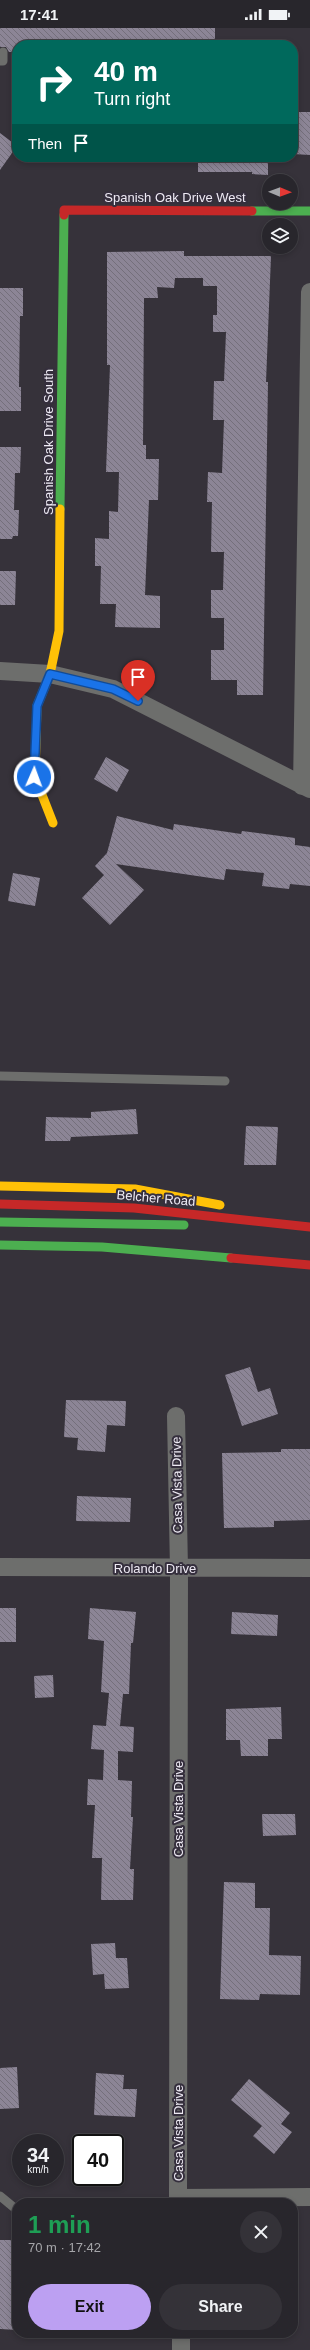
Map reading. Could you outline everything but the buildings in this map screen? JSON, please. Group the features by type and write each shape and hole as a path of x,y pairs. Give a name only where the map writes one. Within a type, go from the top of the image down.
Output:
{"main road":[{"name":"Spanish Oak Drive West","path":"64,210 310,211"},
{"name":"Spanish Oak Drive South","path":"53,823 34,777 37,706 50,674 59,631 64,210"},
{"path":"0,1186 135,1189 206,1201 293,1225"},
{"name":"Belcher Road","path":"0,1204 134,1208 310,1227"},
{"path":"0,1222 293,1225"},
{"path":"0,1245 102,1246 310,1265"}],"street":[{"path":"0,671 50,674 113,689 306,788 310,292"},
{"name":"Casa Vista Drive","path":"176,1416 178,1569 178,2198"},
{"name":"Rolando Drive","path":"0,1567 178,1569 310,1568"},
{"path":"277,2198 310,2197"},
{"path":"180,2338 181,2350"}],"lane":[{"path":"0,1076 225,1081"},
{"path":"4,1254 11,1245"},
{"path":"0,2196 12,2206"}],"traffic: fast":[{"path":"252,211 310,211"},
{"path":"60,509 64,215"},
{"path":"0,1222 184,1225"},
{"path":"0,1245 102,1247 231,1258"}],"traffic: slow":[{"path":"53,823 35,777 37,706 50,674 59,631 60,509"},
{"path":"0,1186 135,1189 220,1205"}],"traffic: jam":[{"path":"64,215 64,210 252,211"},
{"path":"0,1204 134,1208 310,1227"},
{"path":"231,1258 310,1265"}],"route":[{"path":"34,777 37,706 50,674 113,689 138,701"}]}
